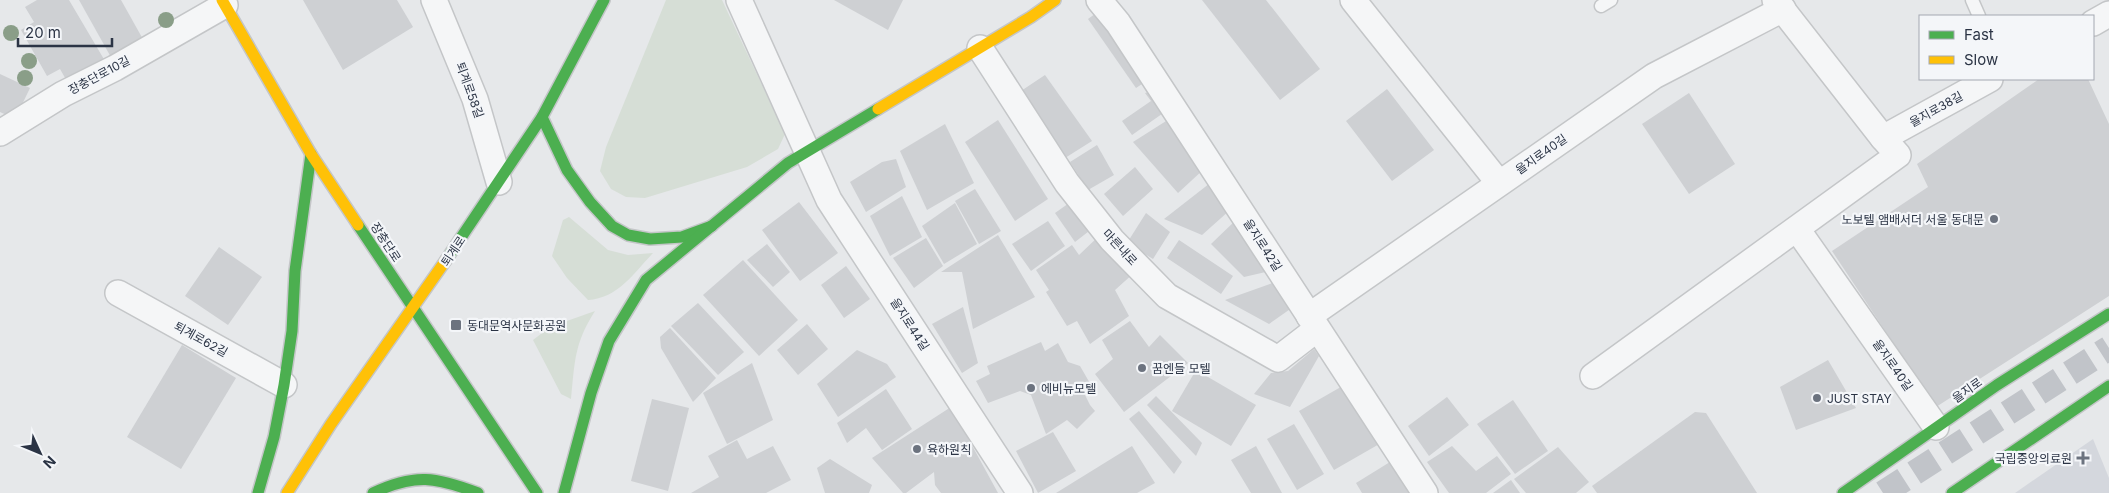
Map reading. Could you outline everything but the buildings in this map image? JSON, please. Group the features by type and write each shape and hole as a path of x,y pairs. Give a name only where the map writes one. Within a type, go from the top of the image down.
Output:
{"main road":[{"name":"퇴계로","path":"287,493 331,424 413,309 542,117 604,0"},
{"path":"564,493 591,393 609,341 646,280 788,164 980,48 1055,0"},
{"name":"장충단로","path":"223,2 311,154 537,493"},
{"path":"542,117 567,170 590,202 612,226 628,234 650,239 682,238 712,226"},
{"path":"258,493 274,436 284,385 292,331 295,271 311,154"},
{"name":"을지로","path":"1843,493 1998,385 2109,314"},
{"path":"1952,493 2107,391"},
{"path":"373,493 399,482 423,479 444,481 478,493"}],"street":[{"name":"퇴계로58길","path":"434,0 475,98 499,182"},
{"path":"739,0 808,152"},
{"name":"을지로42길","path":"1099,0 1118,23 1425,493"},
{"path":"1353,0 1499,183"},
{"path":"2106,0 2109,10"},
{"name":"장충단로10길","path":"0,133 63,94 115,68 223,2"},
{"name":"을지로40길","path":"1313,322 1499,183 1654,76 1779,5 1898,155 1593,376"},
{"path":"2094,22 2109,14"},
{"name":"마른내로","path":"980,48 1067,183 1112,240 1168,296 1278,359 1313,322"},
{"name":"을지로38길","path":"1883,138 1988,80"},
{"name":"을지로44길","path":"808,152 829,200 1020,493"},
{"name":"을지로40길","path":"1797,229 1936,427"},
{"name":"퇴계로62길","path":"118,293 284,385"}],"lane":[{"path":"1972,0 1979,15"}],"shaded area":[{"path":"666,0 722,0 785,134 778,149 747,167 645,198 626,197 611,189 600,171 606,147"},
{"path":"569,217 608,250 628,255 653,253 632,277 616,290 608,295 588,300 567,278 552,256 563,220"},
{"path":"595,311 579,343 571,399 561,394 533,340 550,327"},
{"name":"국립중앙의료원","path":"2093,439 2109,478 2109,493 2015,493"}],"tunnel":[{"path":"1883,493 2109,348"}],"traffic: fast":[{"path":"446,260 542,117 604,0"},
{"path":"564,493 591,393 609,341 646,280 788,163 878,109"},
{"path":"542,117 567,170 590,202 612,226 628,235 650,239 682,237 712,226"},
{"path":"258,493 274,437 284,385 292,331 295,271 311,154"},
{"path":"358,225 537,493"},
{"path":"1843,493 1997,385 2109,314"},
{"path":"1952,493 2109,386"},
{"path":"373,493 401,482 414,480 450,483 478,493"}],"traffic: slow":[{"path":"222,0 311,154 358,225"},
{"path":"878,109 1031,17 1055,0"},
{"path":"287,493 331,424 446,260"}],"place":[{"name":"노보텔 앰배서더 서울 동대문","path":"1994,219"},
{"name":"동대문역사문화공원","path":"456,325"},
{"name":"꿈엔들 모텔","path":"1142,368"},
{"name":"에비뉴모텔","path":"1031,388"},
{"name":"JUST STAY","path":"1817,398"},
{"name":"육하원칙","path":"917,449"},
{"name":"국립중앙의료원","path":"2083,458"}]}
